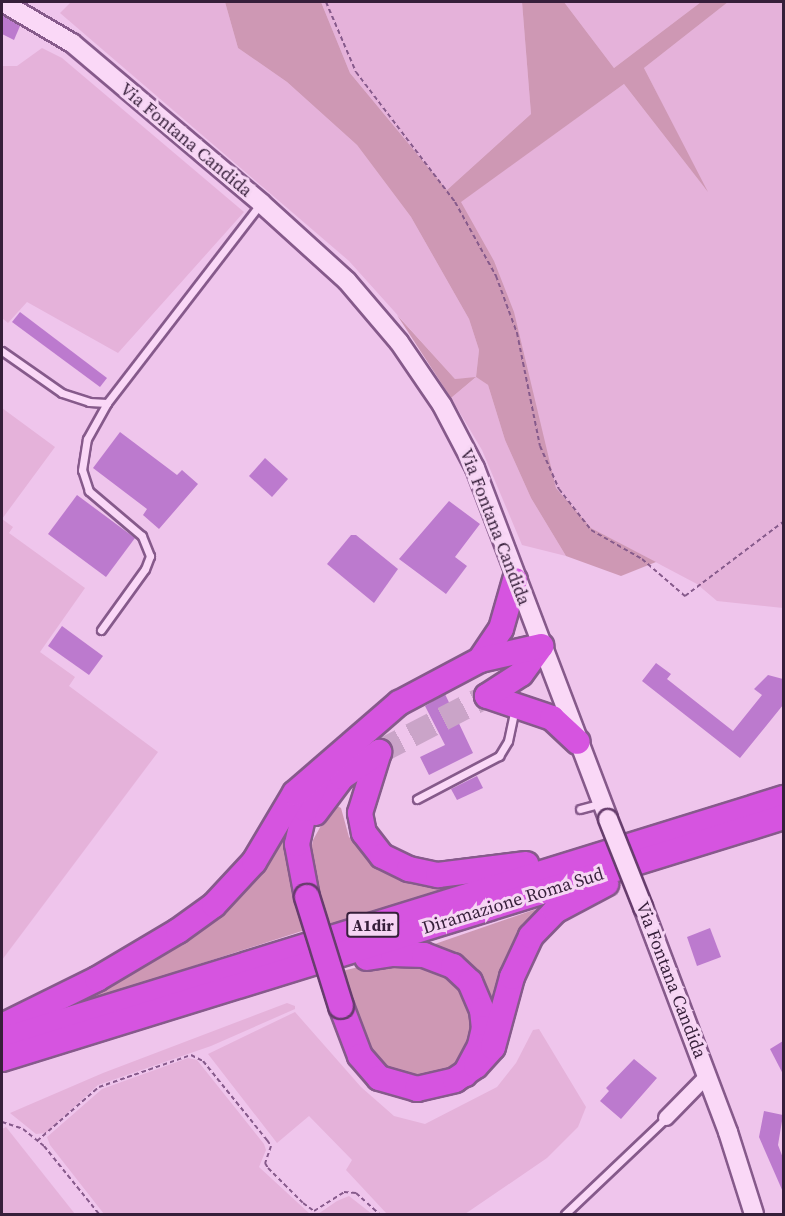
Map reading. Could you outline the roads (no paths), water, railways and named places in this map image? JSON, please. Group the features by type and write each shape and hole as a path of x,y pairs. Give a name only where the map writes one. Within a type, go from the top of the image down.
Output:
{"highway":[{"path":"480,660 497,636 515,580"},
{"path":"2,1026 97,979 171,936 214,905 254,862 290,799 321,769 399,703 480,660 540,646"},
{"path":"540,646 521,674 487,696 516,703 552,718 578,742"},
{"path":"297,844 333,786 379,752 361,802 364,833 382,856 428,874 462,875 527,864 744,811"},
{"path":"321,769 305,809 297,844 307,897 341,1006 360,1056 379,1078 403,1087 425,1089 465,1074 493,1047 519,956 540,925 569,902 653,857"},
{"name":"Diramazione Roma Sud","path":"2,1040 783,798"},
{"name":"Diramazione Roma Sud","path":"2,1059 783,817"},
{"path":"107,1028 370,957 413,954 453,966 475,990 482,1010 484,1034 465,1074"}],"main road":[{"name":"Via Fontana Candida","path":"2,2 72,43 261,203 347,281 426,379 475,468 540,646 707,1076 754,1215"}],"street":[{"path":"666,1118 707,1076"}],"lane":[{"path":"101,630 145,569 150,556 142,536 96,500 84,480 82,460 87,439 107,403 261,203"},
{"path":"2,351 62,393 107,403"},
{"path":"417,799 499,756 508,741 516,703"},
{"path":"580,809 605,811"},
{"path":"565,1215 666,1118"}],"tunnel":[{"path":"379,752 487,696"}]}
